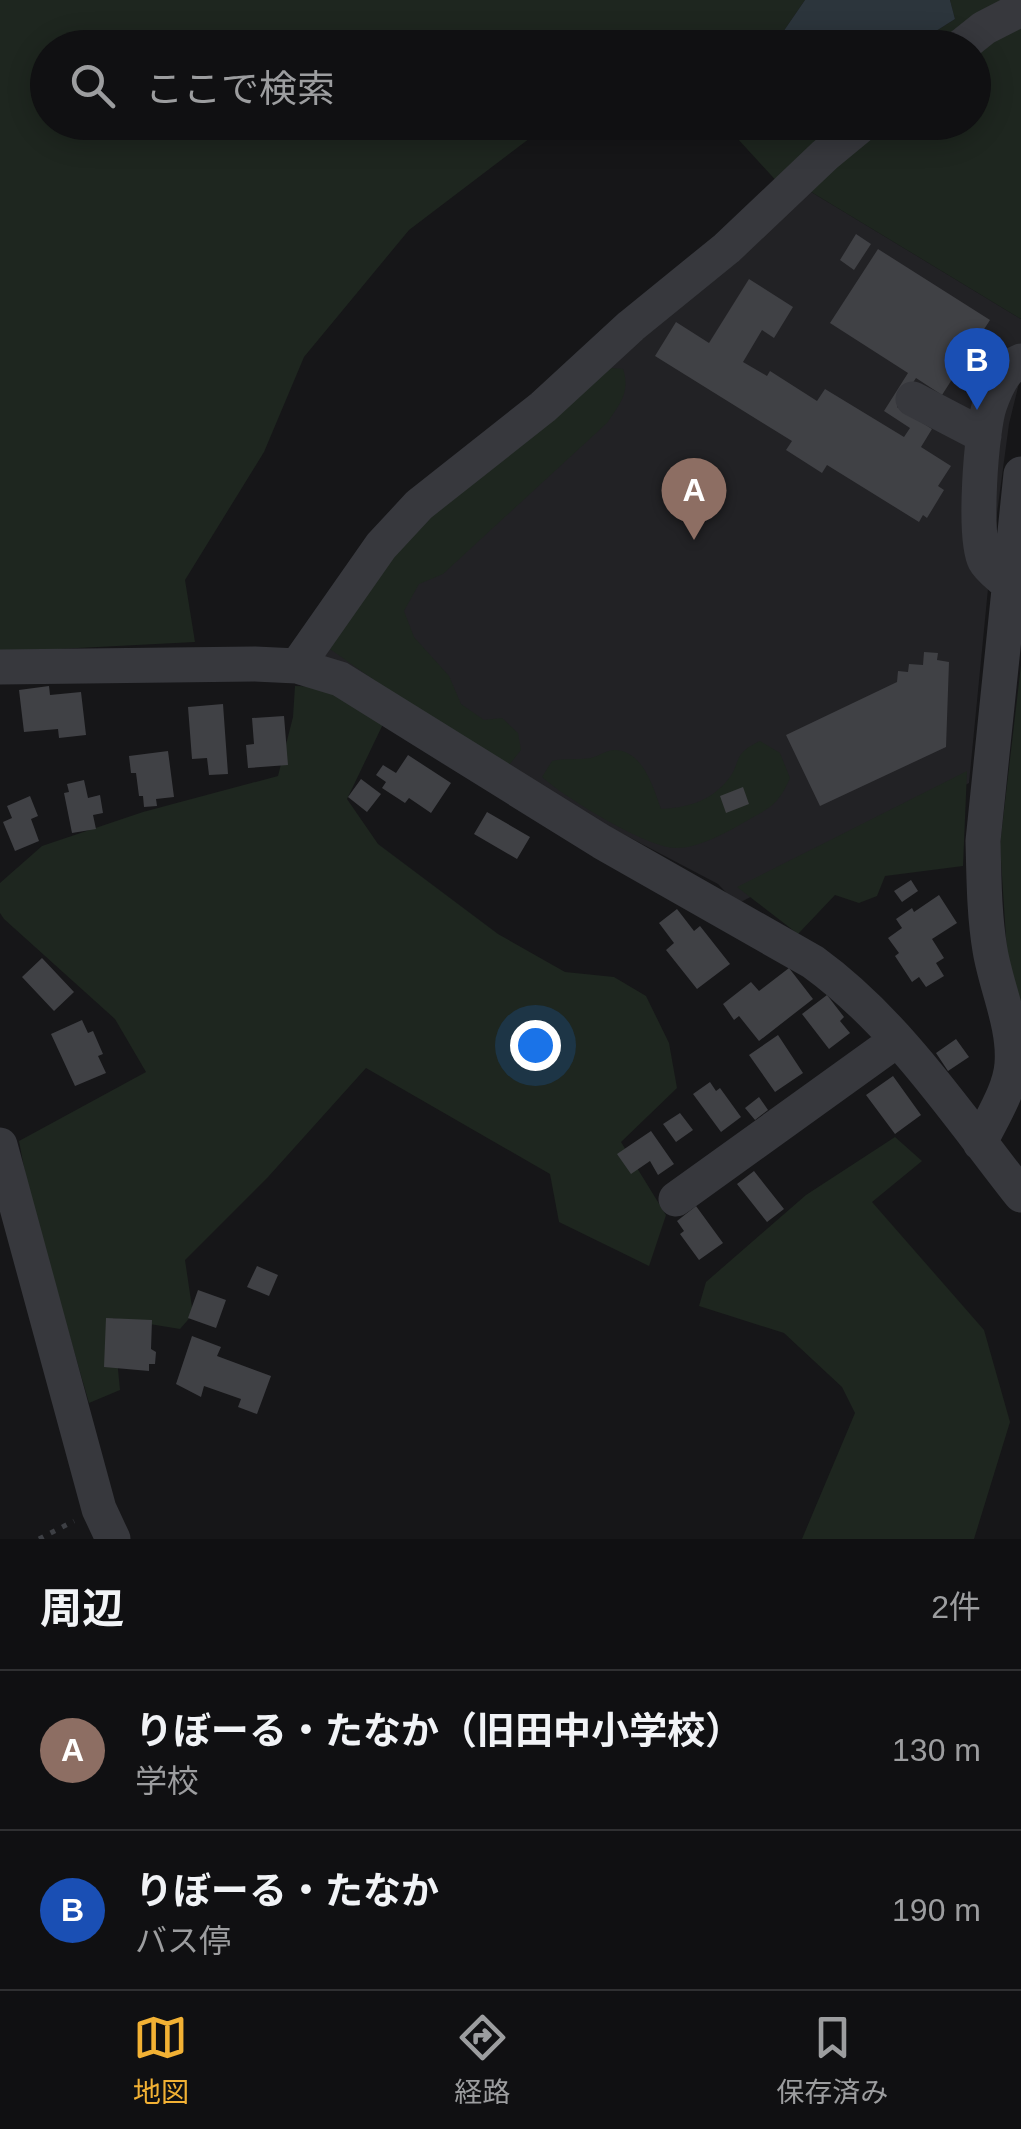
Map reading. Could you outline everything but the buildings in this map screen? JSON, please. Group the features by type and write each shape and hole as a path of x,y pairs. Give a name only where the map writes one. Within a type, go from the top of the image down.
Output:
{"street":[{"path":"982,30 1021,9"},
{"path":"297,666 381,546 419,505 543,406 845,140"},
{"path":"1008,583 985,561 980,532 984,436 988,408 1000,379 1014,362 1021,360"},
{"path":"913,399 984,436"},
{"path":"980,1143 1012,1065 1011,1042 990,952 984,842 1021,474"},
{"path":"0,667 297,666 340,679 602,842 813,962 845,985 897,1040 1021,1195"},
{"path":"676,1199 897,1040"},
{"path":"0,1145 100,1509 112,1539"}],"shaded area":[{"path":"0,0 805,0 784,30 30,30 30,140 528,140 409,230 304,357 264,452 185,580 195,642 0,652"},
{"path":"805,0 950,0 955,19 938,30 784,30"},
{"path":"950,0 1017,0 1021,4 1021,319 803,187 858,140 991,140 991,30 938,30 955,19"},
{"path":"739,140 836,140 781,186"},
{"path":"803,187 1021,319 1021,375 1009,424 991,558 969,783 737,904 718,884 604,824 315,655 408,523"},
{"path":"601,367 623,369 626,385 607,423 443,574 419,584 404,611 414,637 449,676 461,704 484,720 502,718 518,733 521,750 509,765 428,718 330,649 327,639 413,524"},
{"path":"1021,665 1021,1015 1007,953 1000,845"},
{"path":"295,686 330,687 385,720 347,799 378,844 498,934 565,972 614,977 646,996 669,1043 677,1088 621,1142 666,1215 649,1266 559,1222 550,1174 366,1068 268,1177 185,1260 193,1314 180,1329 113,1318 120,1390 89,1403 30,1199 19,1141 146,1072 115,1019 4,919 0,913 0,883 42,846 143,812 278,776 293,717"},
{"path":"760,741 780,753 790,778 781,796 734,828 685,847 664,846 627,831 542,777 552,761 591,758 611,750 624,752 640,763 661,809 679,807 696,803 719,789 741,755"},
{"path":"967,771 963,866 885,876 877,896 859,903 835,895 798,934 737,887"},
{"path":"895,1137 922,1161 872,1202 984,1330 1010,1422 974,1539 802,1539 855,1413 842,1387 784,1333 699,1306 706,1282 806,1195"}],"place":[{"name":"りぼーる・たなか","path":"977,410"},
{"name":"りぼーる・たなか（旧田中小学校）","path":"694,540"}]}
